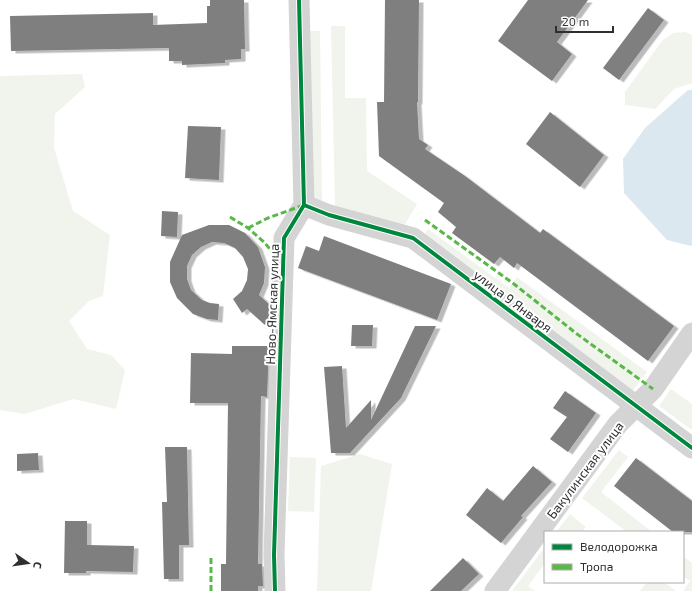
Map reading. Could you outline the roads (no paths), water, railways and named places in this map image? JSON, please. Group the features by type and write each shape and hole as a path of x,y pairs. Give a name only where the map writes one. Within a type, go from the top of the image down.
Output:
{"street":[{"path":"299,0 304,205"},
{"name":"улица 9 Января","path":"304,205 329,215 413,238 692,448"},
{"name":"Ново-Ямская улица","path":"275,591 274,547 284,238 304,205"},
{"name":"Бакулинская улица","path":"495,591 618,424 653,389 692,333"}]}
